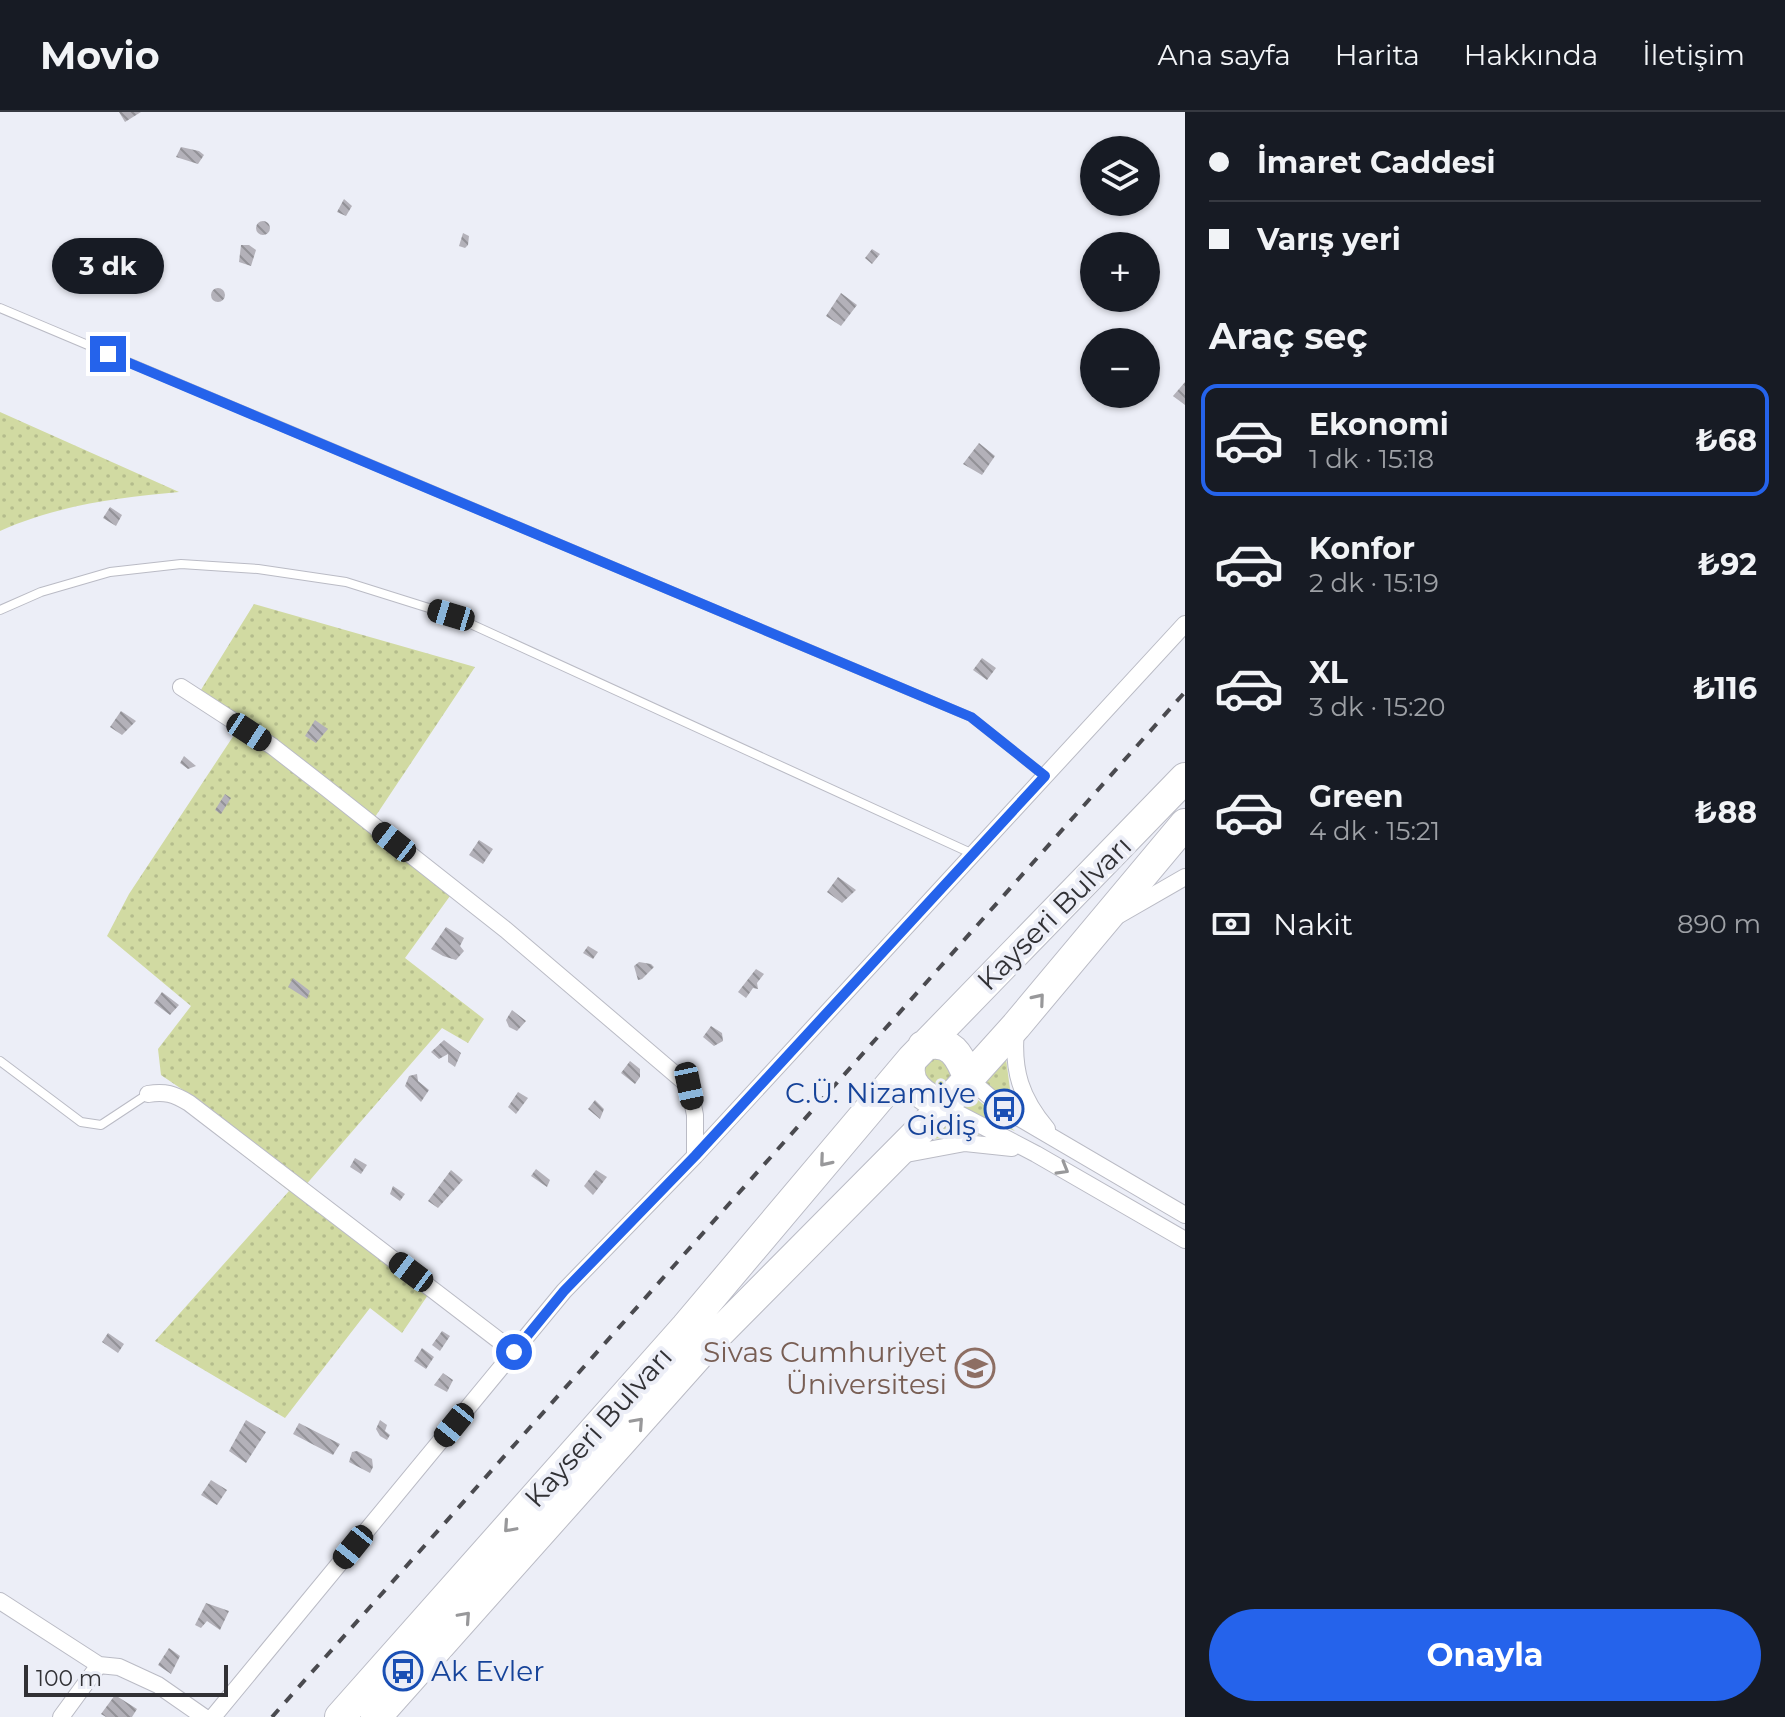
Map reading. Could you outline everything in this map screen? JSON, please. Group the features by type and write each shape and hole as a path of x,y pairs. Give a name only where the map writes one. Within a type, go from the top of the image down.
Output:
{"highway":[{"name":"Kayseri Bulvarı","path":"340,1717 686,1327 918,1053 1185,778"},
{"name":"Kayseri Bulvarı","path":"969,1079 1185,824"},
{"path":"937,1043 955,1050 969,1079 944,1106 926,1097 912,1084 908,1073 918,1053 937,1043"},
{"name":"Kayseri Bulvarı","path":"376,1717 709,1343 944,1106"}],"street":[{"path":"213,1717 564,1291 695,1156 1185,624"},
{"path":"181,687 272,746 458,892 689,1086 695,1115 695,1156"},
{"path":"1100,926 1185,877"},
{"path":"1016,1026 1014,1052 1023,1092 1028,1105 1054,1137"},
{"path":"969,1079 1004,1109 1185,1215"},
{"path":"148,1094 163,1091 189,1103 514,1352"},
{"path":"944,1106 1036,1154 1185,1240"},
{"path":"895,1156 977,1142 1036,1154"},
{"path":"0,1601 99,1665 119,1667 158,1685 204,1717"},
{"path":"61,1717 99,1665"}],"lane":[{"path":"0,308 971,717 1045,776"},
{"path":"0,610 41,592 110,572 181,564 258,569 346,582 451,615 973,854"},
{"path":"0,1061 81,1122 101,1125 148,1094"}],"green space":[{"path":"0,412 179,492 66,509 0,531"},
{"path":"254,604 475,667 369,826 450,896 405,958 484,1019 468,1043 442,1028 304,1187 430,1292 402,1333 370,1308 285,1418 155,1341 289,1191 174,1101 183,1090 161,1075 158,1049 191,1006 107,936 129,894 238,729 199,693"},
{"path":"944,1056 953,1076 945,1084 935,1085 925,1074 925,1064 927,1060"},
{"path":"1006,1059 1010,1089 1022,1115 985,1082"},
{"path":"972,1095 1015,1131 960,1108"},
{"path":"948,1121 980,1135 932,1139"}],"building":[{"path":"119,112 141,112 125,122"},
{"path":"181,147 204,155 198,164 176,157"},
{"path":"344,199 352,206 346,216 337,212"},
{"path":"263,221 270,228 263,235 256,228"},
{"path":"463,233 469,236 465,248 459,246"},
{"path":"241,245 249,245 256,250 251,266 239,262"},
{"path":"872,249 880,254 872,264 865,258"},
{"path":"218,288 225,295 218,302 211,295"},
{"path":"841,293 857,305 841,326 826,316"},
{"path":"1185,382 1185,405 1173,396"},
{"path":"979,443 995,456 982,475 963,464"},
{"path":"110,507 122,515 116,526 103,518"},
{"path":"982,658 996,668 987,680 973,670"},
{"path":"121,711 136,721 122,735 110,727"},
{"path":"315,720 328,729 316,743 305,736"},
{"path":"184,756 196,766 188,769 180,763"},
{"path":"225,794 231,798 221,814 215,810"},
{"path":"479,840 493,849 483,864 469,855"},
{"path":"838,877 856,890 842,903 827,892"},
{"path":"446,927 464,938 460,946 464,951 456,960 431,949"},
{"path":"588,946 598,952 593,959 583,953"},
{"path":"639,962 654,967 638,980 634,966"},
{"path":"756,969 764,974 757,983 758,989 753,988 746,998 738,992"},
{"path":"293,978 310,991 307,999 288,987"},
{"path":"162,992 179,1005 170,1015 154,1003"},
{"path":"512,1010 526,1021 517,1031 509,1027 506,1020"},
{"path":"711,1026 722,1033 723,1041 714,1046 703,1037"},
{"path":"444,1040 461,1053 455,1067 448,1062 448,1054 439,1059 431,1052"},
{"path":"630,1061 640,1069 640,1077 635,1084 621,1073"},
{"path":"417,1074 418,1081 429,1090 421,1102 405,1086 409,1076"},
{"path":"518,1092 528,1098 516,1114 508,1107"},
{"path":"595,1100 604,1109 600,1119 588,1109"},
{"path":"355,1158 367,1165 361,1174 350,1167"},
{"path":"536,1169 550,1180 547,1187 531,1176"},
{"path":"451,1170 463,1180 438,1208 428,1201"},
{"path":"596,1170 607,1177 593,1195 584,1186"},
{"path":"393,1186 405,1194 400,1201 390,1194"},
{"path":"442,1331 450,1336 440,1351 432,1345"},
{"path":"108,1333 124,1344 118,1353 102,1342"},
{"path":"422,1348 434,1357 426,1369 414,1361"},
{"path":"443,1373 453,1380 447,1392 434,1385"},
{"path":"246,1420 266,1432 246,1463 229,1451"},
{"path":"380,1420 387,1425 385,1431 390,1435 387,1440 376,1429"},
{"path":"299,1423 340,1444 333,1455 293,1434"},
{"path":"357,1451 372,1459 370,1473 349,1462 352,1452"},
{"path":"211,1480 227,1490 217,1505 201,1495"},
{"path":"206,1603 229,1611 220,1630 207,1621 201,1628 195,1625"},
{"path":"169,1648 180,1656 171,1674 158,1665"},
{"path":"115,1695 137,1709 132,1717 106,1717 101,1714"}],"railway":[{"path":"272,1717 1185,692"}],"place":[{"name":"C.Ü. Nizamiye Gidiş","path":"1004,1109"},
{"name":"Sivas Cumhuriyet Üniversitesi","path":"975,1368"},
{"name":"Ak Evler","path":"403,1671"}],"route":[{"path":"108,354 971,717 1045,776 695,1156 564,1291 514,1352"}]}
